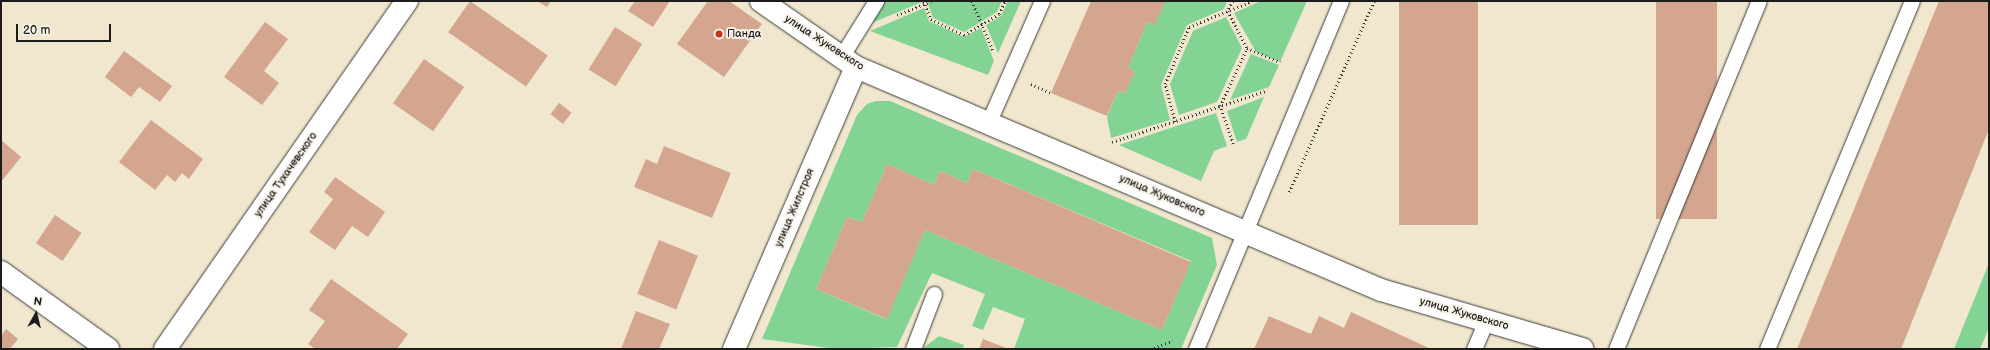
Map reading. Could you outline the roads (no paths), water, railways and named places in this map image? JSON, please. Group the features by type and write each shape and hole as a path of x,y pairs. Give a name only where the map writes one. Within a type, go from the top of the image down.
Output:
{"street":[{"name":"улица Тухачевского","path":"165,349 407,1"},
{"name":"улица Жуковского","path":"761,1 849,62 1244,232 1381,290 1582,349"},
{"name":"улица Жилстроя","path":"734,349 849,62"},
{"path":"1,272 108,349"}],"lane":[{"path":"849,62 876,1"},
{"path":"989,121 1042,1"},
{"path":"1196,349 1341,1"},
{"path":"1616,349 1759,1"},
{"path":"1767,349 1912,1"},
{"path":"912,349 934,294"},
{"path":"1474,349 1486,321"}],"place":[{"name":"Панда","path":"719,34"}]}
